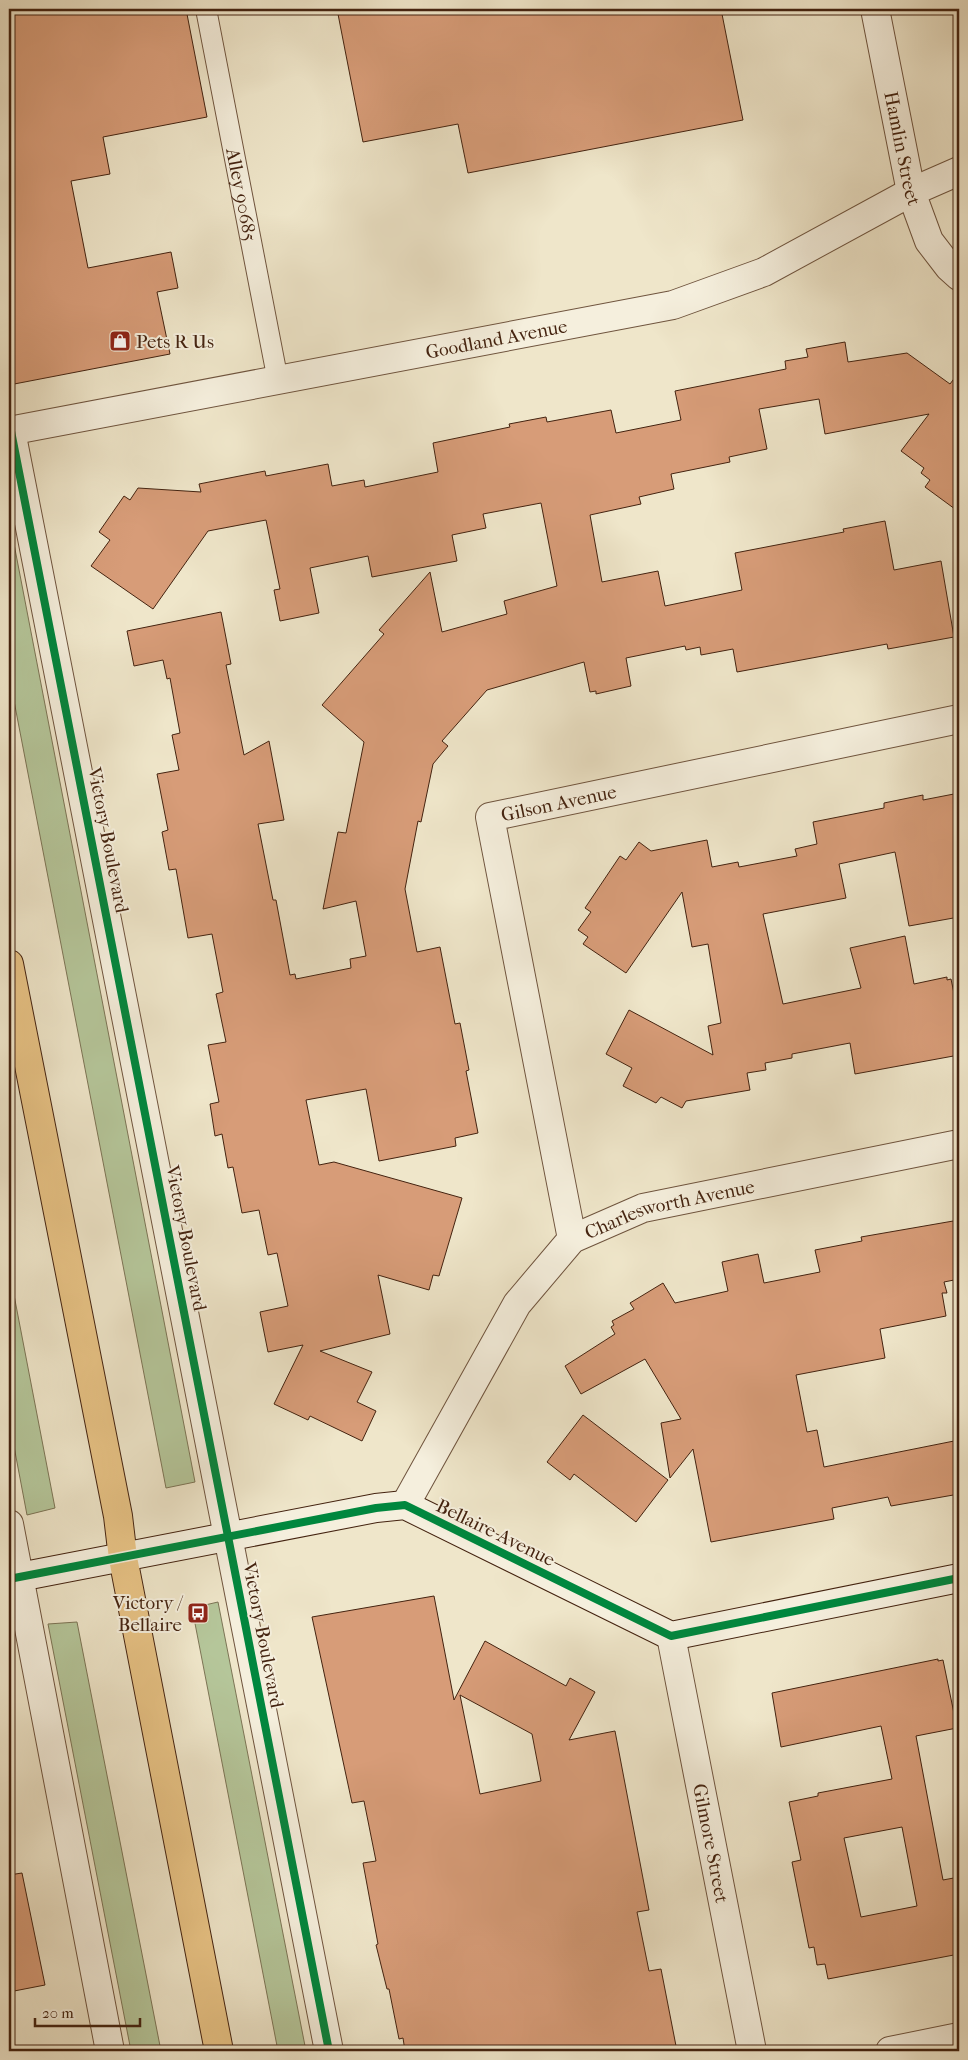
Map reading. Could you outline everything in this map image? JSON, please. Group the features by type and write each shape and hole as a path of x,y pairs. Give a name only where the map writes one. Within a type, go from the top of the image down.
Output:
{"main road":[{"path":"9,964 114,1497 123,1558 219,2051"}],"street":[{"name":"Hamlin Street","path":"875,9 911,192 929,241 949,267 959,276"},
{"name":"Goodland Avenue","path":"10,431 278,381 480,340 673,305 764,272 911,192 959,171"},
{"name":"Victory Boulevard","path":"10,431 329,2051"},
{"name":"Gilson Avenue","path":"572,1238 490,817 959,719"},
{"name":"Charlesworth Avenue","path":"405,1505 517,1304 572,1238 643,1208 959,1144"},
{"path":"14,1578 376,1508 405,1505"},
{"name":"Bellaire Avenue","path":"405,1505 671,1636"},
{"path":"9,1524 14,1578 110,2051"},
{"path":"671,1636 959,1578"},
{"name":"Gilmore Street","path":"671,1636 752,2051"},
{"path":"890,2051 959,2037"}],"lane":[{"name":"Alley 90685","path":"206,9 278,381"}],"green space":[{"path":"9,518 195,1482 166,1488 9,675"},
{"path":"9,1269 55,1508 27,1515 9,1420"},
{"path":"218,1602 306,2051 278,2051 192,1608"},
{"path":"77,1622 161,2051 131,2051 48,1624"}],"building":[{"path":"9,9 186,9 207,117 103,137 110,174 71,181 88,268 171,252 178,288 157,292 170,354 9,385"},
{"path":"337,9 721,9 743,120 468,173 458,124 363,142"},
{"path":"845,342 848,362 907,353 950,384 959,372 959,512 925,487 930,480 921,473 924,468 901,451 929,414 825,434 819,399 759,409 767,449 729,457 730,462 671,474 674,489 639,497 641,504 590,515 602,582 658,571 665,606 742,590 735,553 844,532 843,529 885,521 894,570 941,561 954,637 888,649 887,644 737,672 733,649 701,655 700,647 686,650 685,646 626,658 631,686 596,694 596,691 590,692 584,662 487,690 442,741 448,746 433,764 421,822 418,821 405,889 417,952 440,947 455,1024 460,1023 469,1070 466,1071 478,1133 455,1138 456,1146 379,1161 366,1089 306,1100 319,1165 334,1162 462,1198 439,1276 433,1275 429,1290 378,1275 390,1334 320,1351 372,1372 357,1402 376,1411 362,1441 310,1416 308,1420 274,1404 303,1345 268,1352 260,1312 288,1306 277,1253 268,1255 259,1210 242,1213 233,1167 228,1168 222,1134 215,1136 210,1104 219,1102 208,1045 226,1042 216,994 223,992 212,934 188,938 176,869 169,870 162,832 168,830 157,774 179,770 172,735 180,733 170,678 167,679 163,660 134,666 127,631 221,612 231,664 226,665 244,755 269,741 284,820 258,824 273,900 276,900 290,975 295,974 296,979 351,968 350,959 366,956 356,901 323,909 338,832 346,833 364,742 322,705 384,634 379,630 430,572 442,632 507,614 504,601 557,586 541,503 483,514 486,528 452,535 457,561 372,577 368,556 310,568 319,613 280,621 274,590 280,589 266,520 208,531 153,609 91,566 110,540 99,532 124,496 130,500 138,488 201,492 199,484 265,471 266,476 328,464 332,486 364,480 365,487 438,472 433,443 510,427 509,424 546,417 547,422 611,410 616,433 681,420 675,391 786,369 785,361 808,357 806,349"},
{"path":"959,793 959,917 909,926 895,852 839,864 846,898 763,914 783,1004 861,988 850,948 905,936 914,984 947,977 947,980 951,979 956,1003 959,1003 959,1055 855,1074 850,1043 792,1054 792,1058 765,1063 766,1070 747,1073 750,1090 686,1101 682,1108 661,1097 656,1103 623,1086 632,1068 606,1054 629,1010 713,1055 708,1026 721,1023 708,944 692,947 682,892 626,973 583,944 588,937 578,930 591,912 585,908 620,856 626,860 639,842 651,851 707,840 712,867 738,862 739,867 797,856 795,849 817,844 813,822 884,808 884,803 923,795 923,800"},
{"path":"959,1220 959,1279 944,1282 947,1293 942,1293 946,1316 880,1329 885,1358 796,1375 807,1432 817,1430 824,1467 959,1440 959,1494 891,1506 888,1497 832,1508 834,1519 711,1542 693,1449 670,1478 661,1423 681,1419 645,1359 581,1394 565,1366 615,1334 611,1327 614,1325 612,1321 634,1309 630,1303 663,1283 675,1303 728,1291 722,1262 758,1254 764,1283 820,1272 815,1250 862,1241 861,1237"},
{"path":"583,1415 668,1480 636,1522 574,1474 570,1480 547,1462"},
{"path":"434,1596 454,1700 485,1641 566,1686 570,1678 595,1692 569,1740 615,1731 649,1910 637,1912 649,1971 661,1969 677,2051 405,2051 403,2038 399,2039 389,1989 387,1989 376,1945 378,1944 363,1863 376,1861 364,1801 352,1803 312,1617","holes":["460,1695 532,1734 541,1781 480,1794"]},
{"path":"938,1659 938,1661 943,1660 957,1728 916,1736 943,1880 959,1877 959,1954 828,1979 825,1964 817,1965 814,1947 809,1948 792,1862 801,1860 789,1802 818,1796 818,1793 892,1779 881,1726 781,1747 772,1693","holes":["902,1827 917,1906 861,1917 844,1838"]},
{"path":"22,1873 45,1985 9,1992 9,1875"}],"cycle path":[{"path":"11,431 329,2051"},
{"path":"9,1579 376,1508 405,1505 671,1636 959,1578"}],"place":[{"name":"Pets R Us","path":"120,341"},
{"name":"Victory / Bellaire","path":"198,1613"}]}
